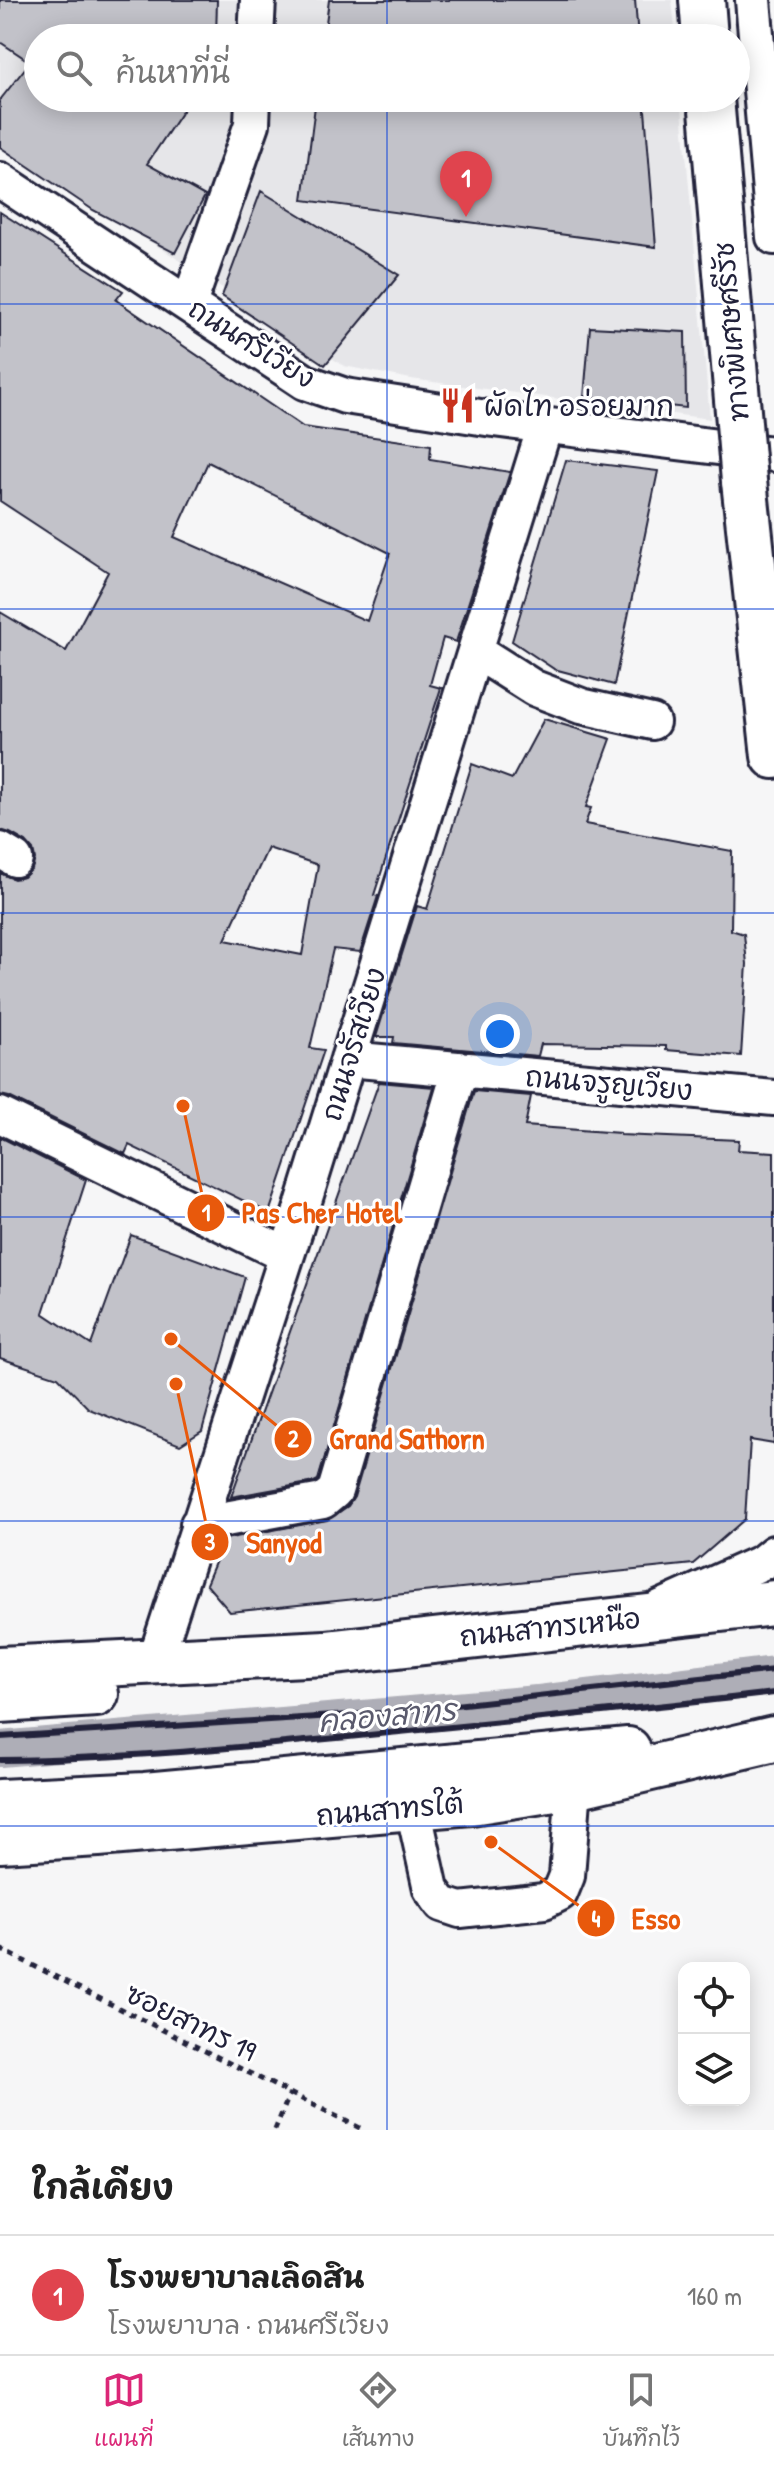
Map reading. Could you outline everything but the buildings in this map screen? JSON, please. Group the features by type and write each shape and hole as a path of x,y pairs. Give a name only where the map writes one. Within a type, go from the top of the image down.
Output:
{"main road":[{"path":"702,0 704,24"},
{"name":"ทางพิเศษศรีรัช","path":"712,112 744,481 774,756"},
{"name":"ถนนสาทรเหนือ","path":"0,1669 326,1653 774,1603"},
{"name":"ถนนสาทรเหนือ","path":"0,1700 118,1693 326,1653"},
{"name":"ถนนสาทรใต้","path":"0,1840 485,1800 574,1786 774,1738"},
{"name":"ถนนสาทรใต้","path":"0,1802 145,1795 774,1738"}],"street":[{"path":"257,24 258,0"},
{"path":"753,0 774,237"},
{"path":"189,304 252,124 252,112"},
{"name":"ถนนศรีเวียง","path":"0,180 294,375 318,387 345,396 545,426 774,454"},
{"name":"ถนนจรัสเวียง","path":"155,1661 348,1059 545,426"},
{"path":"476,651 534,688 581,706 652,722"},
{"name":"ถนนจรูญเวียง","path":"348,1059 774,1098"},
{"path":"198,1524 323,1501 335,1491 460,1069"},
{"path":"0,1115 286,1255"},
{"path":"641,1616 763,1562 774,1553"},
{"path":"413,1808 431,1889 442,1904 460,1910 544,1901 560,1893 567,1876 574,1786"}],"path":[{"name":"ซอยสาทร 19","path":"0,1949 364,2130"},
{"path":"275,2130 290,2093"}],"shaded area":[{"path":"0,0 672,0 675,24 24,24 24,112 682,112 710,419 411,379 344,366 0,145"}],"waterway":[{"name":"คลองสาทร","path":"0,1749 537,1703 774,1674"}],"railway":[{"path":"0,1737 382,1713 774,1670"},
{"path":"0,1760 231,1748 774,1693"}],"place":[{"name":"โรงพยาบาลเลิดสิน","path":"466,217"},
{"name":"ผัดไท อร่อยมาก","path":"458,406"},
{"name":"Pas Cher Hotel","path":"183,1106"},
{"name":"Grand Sathorn","path":"171,1339"},
{"name":"Sanyod","path":"176,1384"},
{"name":"Esso","path":"491,1842"}]}
